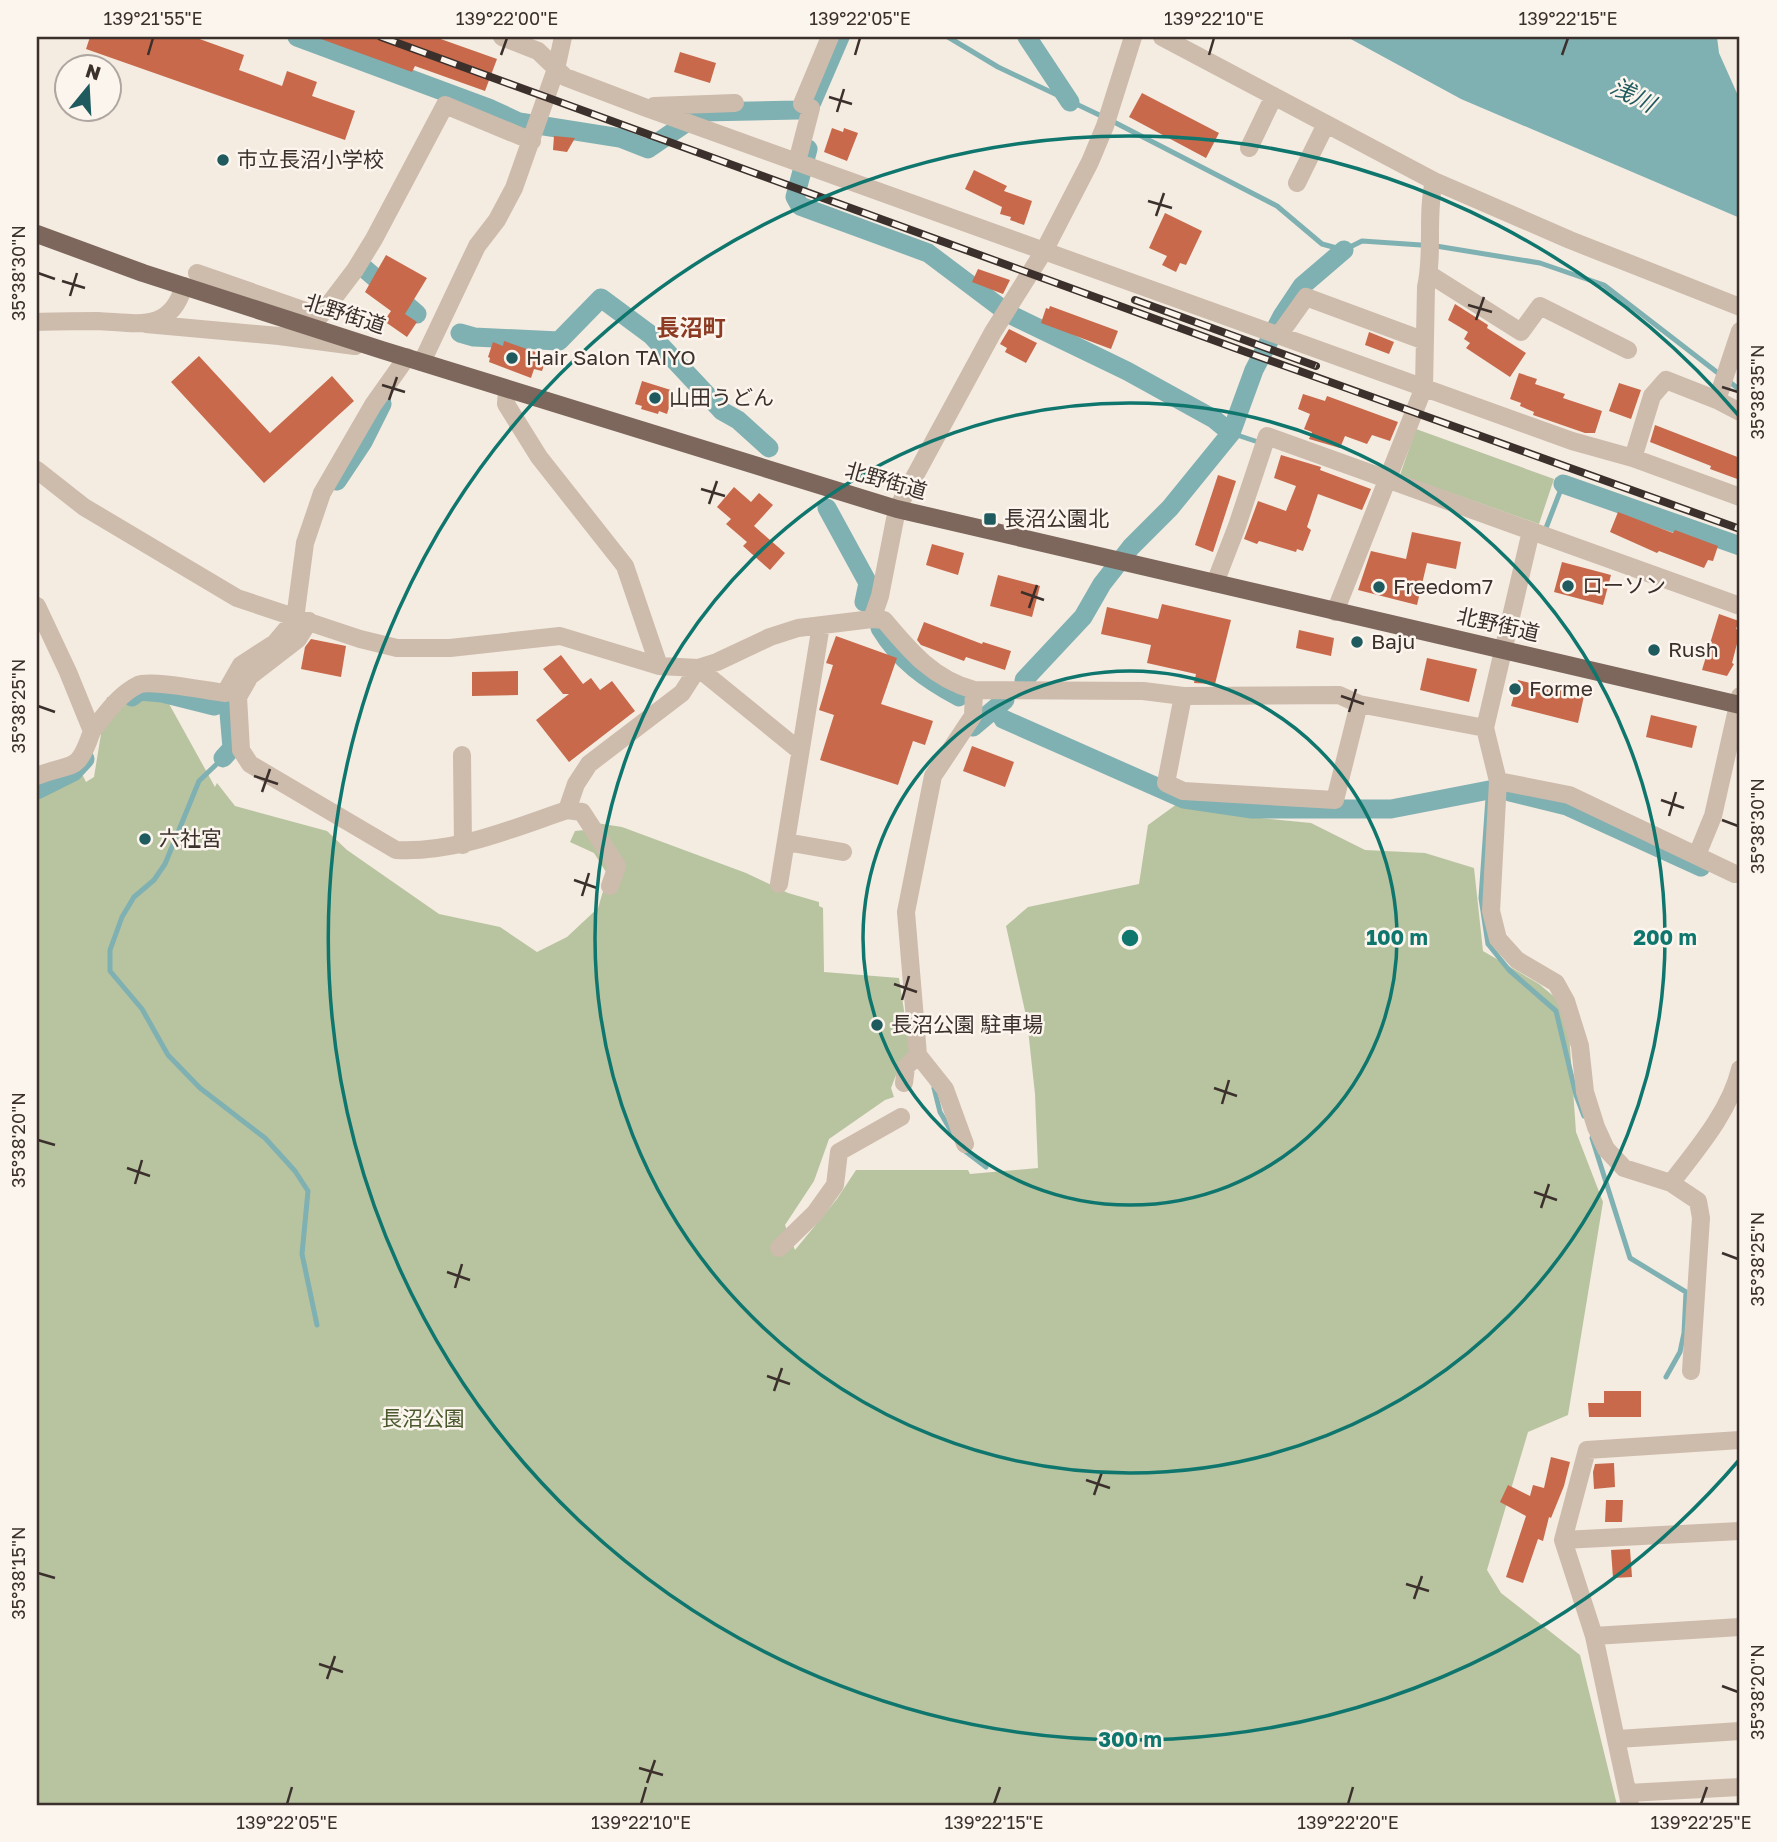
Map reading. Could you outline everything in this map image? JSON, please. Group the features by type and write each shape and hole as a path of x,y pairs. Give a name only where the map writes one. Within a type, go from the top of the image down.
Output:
{"main road":[{"name":"北野街道","path":"37,234 191,279 414,360 897,509 1335,612 1740,702"}],"street":[{"path":"502,37 538,51 565,77 644,107 1572,441 1633,458 1740,497"},
{"path":"563,37 556,69 514,188 477,246 414,360 373,405 323,493 306,543 302,620 298,639 250,676 238,697 241,750 250,764 396,850 418,851 463,845 567,810 582,812 617,866 610,886"},
{"path":"797,162 811,108 802,104 830,37"},
{"path":"872,619 880,596 897,509 993,332 1044,251 1090,162 1105,126 1133,37"},
{"path":"1162,37 1434,181 1570,240 1740,307"},
{"path":"1249,148 1274,96"},
{"path":"644,107 735,103"},
{"path":"146,324 165,316 179,304 191,279 320,316 355,270 374,239 445,105 532,141"},
{"path":"1297,183 1326,124"},
{"path":"1335,612 1424,387 1426,287 1434,181"},
{"path":"1429,274 1521,332 1540,306 1628,350"},
{"path":"1279,335 1306,297 1425,341"},
{"path":"37,322 146,324 279,336 383,350"},
{"path":"1717,400 1740,331"},
{"path":"1633,458 1652,396 1666,380 1740,412"},
{"path":"507,389 506,404 539,457 625,566 659,666"},
{"path":"1214,583 1237,526 1267,436 1740,606"},
{"path":"37,470 84,507 237,598 360,639 397,648 450,648 560,636 659,666 698,668 770,637 799,628 872,619 884,620 915,657 930,670 958,686 974,690 1130,691 1183,696 1339,695 1359,704 1485,728"},
{"path":"1531,531 1485,728 1499,782 1491,911 1498,939 1517,960 1556,983 1566,1001 1580,1045 1585,1092 1606,1149 1624,1168 1671,1183 1698,1201 1701,1218 1692,1371"},
{"path":"37,606 92,732"},
{"path":"37,776 73,765 83,758 92,732 118,699 140,684 161,684 225,693 241,665 275,643 302,620"},
{"path":"779,884 821,625"},
{"path":"698,668 800,751"},
{"path":"567,810 576,783 589,764 682,693 698,668"},
{"path":"965,1144 945,1089 918,1055 910,997 906,912 933,776 972,716 974,690"},
{"path":"1183,696 1166,783 1183,791 1335,800 1359,704"},
{"path":"1697,855 1713,816 1740,702"},
{"path":"463,755 463,845"},
{"path":"1499,782 1569,795 1740,874"},
{"path":"786,842 843,852"},
{"path":"904,1083 906,1067 918,1055"},
{"path":"1671,1183 1721,1111 1738,1080 1740,1069"},
{"path":"779,1248 815,1213 835,1185 839,1152 901,1117"},
{"path":"1740,1440 1587,1450 1563,1540 1594,1636 1629,1799 1740,1787"},
{"path":"1563,1540 1740,1531"},
{"path":"1594,1636 1740,1627"},
{"path":"1618,1739 1740,1731"}],"green space":[{"path":"1416,429 1554,479 1539,524 1400,475"},
{"name":"長沼公園","path":"107,697 168,702 215,787 217,783 235,806 327,831 347,850 439,914 500,927 537,952 567,937 598,908 608,875 594,853 570,842 575,831 595,829 590,822 622,827 746,873 788,893 819,902 819,906 823,908 824,972 899,978 911,1056 901,1062 891,1088 894,1097 885,1100 829,1139 814,1181 785,1225 795,1250 837,1199 856,1170 968,1170 970,1174 1038,1168 1035,1094 1027,1020 1006,926 1028,907 1139,884 1148,825 1177,804 1250,817 1311,823 1365,850 1425,853 1474,868 1483,951 1539,984 1557,999 1569,1033 1576,1132 1603,1202 1568,1415 1528,1432 1487,1570 1501,1593 1580,1655 1617,1805 37,1805 37,797 82,774 86,782 94,777"}],"water":[{"name":"浅川","path":"1347,37 1717,37 1719,53 1740,100 1740,218 1461,99"}],"building":[{"path":"90,37 194,37 244,55 239,70 282,86 287,71 317,82 312,96 355,111 345,140 122,62 122,52 95,52 86,49"},
{"path":"321,37 435,37 497,59 485,91 415,66 412,72"},
{"path":"680,52 716,63 710,83 674,72"},
{"path":"1142,93 1219,133 1206,158 1129,117"},
{"path":"832,128 843,132 844,128 858,133 847,161 824,152"},
{"path":"554,136 575,138 567,152 553,150"},
{"path":"974,170 1007,186 1004,191 1032,201 1024,225 1000,214 1002,207 965,189"},
{"path":"1165,213 1202,231 1186,265 1180,263 1176,272 1162,265 1167,256 1149,248"},
{"path":"386,255 427,278 405,314 417,322 407,337 384,321 391,311 365,292"},
{"path":"978,269 1010,280 1003,294 972,282"},
{"path":"1455,304 1526,353 1510,377 1466,348 1470,343 1464,339 1468,332 1448,320"},
{"path":"1050,306 1118,331 1111,349 1041,323 1046,308 1049,309"},
{"path":"1009,329 1037,343 1026,363 1005,352 1007,348 1000,344"},
{"path":"1369,332 1394,342 1389,354 1365,345"},
{"path":"504,341 547,356 542,371 534,369 531,378 489,362 493,342 503,346"},
{"path":"199,356 270,433 332,376 354,401 264,483 171,382"},
{"path":"1519,373 1537,379 1535,384 1565,394 1563,398 1602,411 1595,433 1585,433 1533,415 1534,412 1510,399"},
{"name":"山田うどん","path":"642,381 674,391 667,414 641,409 642,406 635,404"},
{"path":"1619,383 1641,390 1631,419 1609,411"},
{"path":"1303,394 1325,401 1327,396 1398,422 1390,441 1372,435 1367,444 1345,436 1340,448 1309,439 1312,432 1304,429 1310,414 1298,409"},
{"path":"1655,425 1740,458 1740,480 1650,442"},
{"path":"1281,455 1321,467 1320,470 1371,489 1362,510 1318,494 1307,527 1311,530 1303,551 1297,549 1296,552 1244,539 1258,501 1286,511 1296,486 1274,478"},
{"path":"1218,475 1236,481 1213,552 1195,545"},
{"path":"734,487 751,502 759,493 773,505 754,526 785,553 770,570 743,546 747,542 726,524 731,519 717,507"},
{"path":"1618,512 1673,533 1675,530 1718,546 1713,561 1708,560 1704,568 1659,551 1657,553 1610,532"},
{"path":"1412,532 1461,542 1456,569 1427,563 1417,605 1358,590 1371,551 1406,559"},
{"path":"932,544 964,553 958,575 926,565"},
{"path":"1562,562 1611,575 1603,605 1554,592"},
{"path":"998,575 1040,586 1032,617 990,606"},
{"path":"1162,604 1231,620 1215,684 1194,683 1196,674 1147,663 1151,645 1101,634 1107,607 1158,619"},
{"path":"1719,614 1739,621 1736,629 1739,630 1739,636 1732,663 1734,664 1727,676 1702,670"},
{"path":"924,622 982,644 983,642 1011,651 1005,670 966,657 964,661 921,645 917,640"},
{"path":"1299,630 1334,638 1331,656 1296,648"},
{"path":"836,636 897,658 881,704 933,721 925,745 913,741 898,785 820,760 834,715 819,710 833,665 826,663"},
{"path":"311,639 346,646 341,677 301,669 305,647"},
{"path":"561,655 583,684 591,678 600,690 612,681 635,711 569,762 536,720 569,694 563,694 543,669"},
{"path":"1427,658 1477,669 1469,702 1420,690"},
{"path":"518,671 518,695 472,696 472,672"},
{"path":"1518,680 1584,696 1578,723 1511,706"},
{"path":"1651,715 1697,726 1692,748 1646,737"},
{"path":"972,746 1014,762 1005,787 963,771"},
{"path":"1604,1391 1641,1391 1641,1417 1589,1417 1588,1403 1604,1403"},
{"path":"1551,1457 1570,1462 1543,1541 1538,1539 1523,1583 1506,1577 1526,1516 1500,1502 1508,1485 1530,1496 1533,1485 1544,1488"},
{"path":"1614,1463 1615,1487 1594,1489 1595,1464"},
{"path":"1606,1500 1623,1500 1622,1522 1605,1522"},
{"path":"1630,1549 1632,1577 1613,1578 1611,1550"}],"waterway":[{"path":"297,37 491,109 519,122 620,138 648,149 702,112 798,110 812,102 840,37"},
{"path":"948,37 998,67 1112,121 1277,206 1322,244 1344,250 1362,241 1436,246 1540,263 1604,285 1740,390"},
{"path":"1027,37 1070,102"},
{"path":"808,149 795,197 800,206 928,253 1009,314 1127,371 1214,419 1231,433"},
{"path":"1024,680 1083,617 1102,584 1131,547 1170,508 1231,433 1254,370 1282,316 1302,286 1344,250"},
{"path":"365,269 417,314"},
{"path":"460,333 474,337 559,341 601,298 651,335 722,411 738,420 769,448"},
{"path":"337,481 363,442 382,404"},
{"path":"1231,433 1261,443"},
{"path":"1541,529 1546,528 1563,484"},
{"path":"1563,484 1740,546"},
{"path":"827,508 868,583 864,602"},
{"path":"880,628 896,650 915,668 959,697"},
{"path":"223,758 232,748 228,701 232,690"},
{"path":"132,697 140,691 162,693 214,706 228,701"},
{"path":"973,727 1005,700"},
{"path":"1003,719 1184,799 1252,809 1391,809 1489,790"},
{"path":"223,758 199,781 165,864 154,880 134,897 122,917 110,950 110,971 142,1009 168,1055 200,1088 265,1138 295,1171 308,1191 302,1254 317,1325"},
{"path":"37,790 73,772 85,759"},
{"path":"1510,792 1567,806 1701,867"},
{"path":"1488,798 1481,898 1488,944 1509,970 1556,1011 1576,1095 1584,1116"},
{"path":"934,1088 940,1112 954,1136"},
{"path":"1592,1138 1630,1258 1686,1292 1680,1352 1666,1377"},
{"path":"961,1148 986,1167"}],"railway":[{"path":"381,37 1740,529"},
{"path":"1135,300 1316,366"}],"place":[{"name":"市立長沼小学校","path":"223,160"},
{"name":"Hair Salon TAIYO","path":"512,358"},
{"name":"山田うどん","path":"655,398"},
{"name":"長沼公園北","path":"990,519"},
{"name":"ローソン","path":"1568,586"},
{"name":"Freedom7","path":"1379,587"},
{"name":"Baju","path":"1357,642"},
{"name":"Rush","path":"1654,650"},
{"name":"Forme","path":"1515,689"},
{"name":"六社宮","path":"145,839"},
{"name":"長沼公園 駐車場","path":"877,1025"}],"district":[{"name":"長沼町","path":"691,328"}]}
